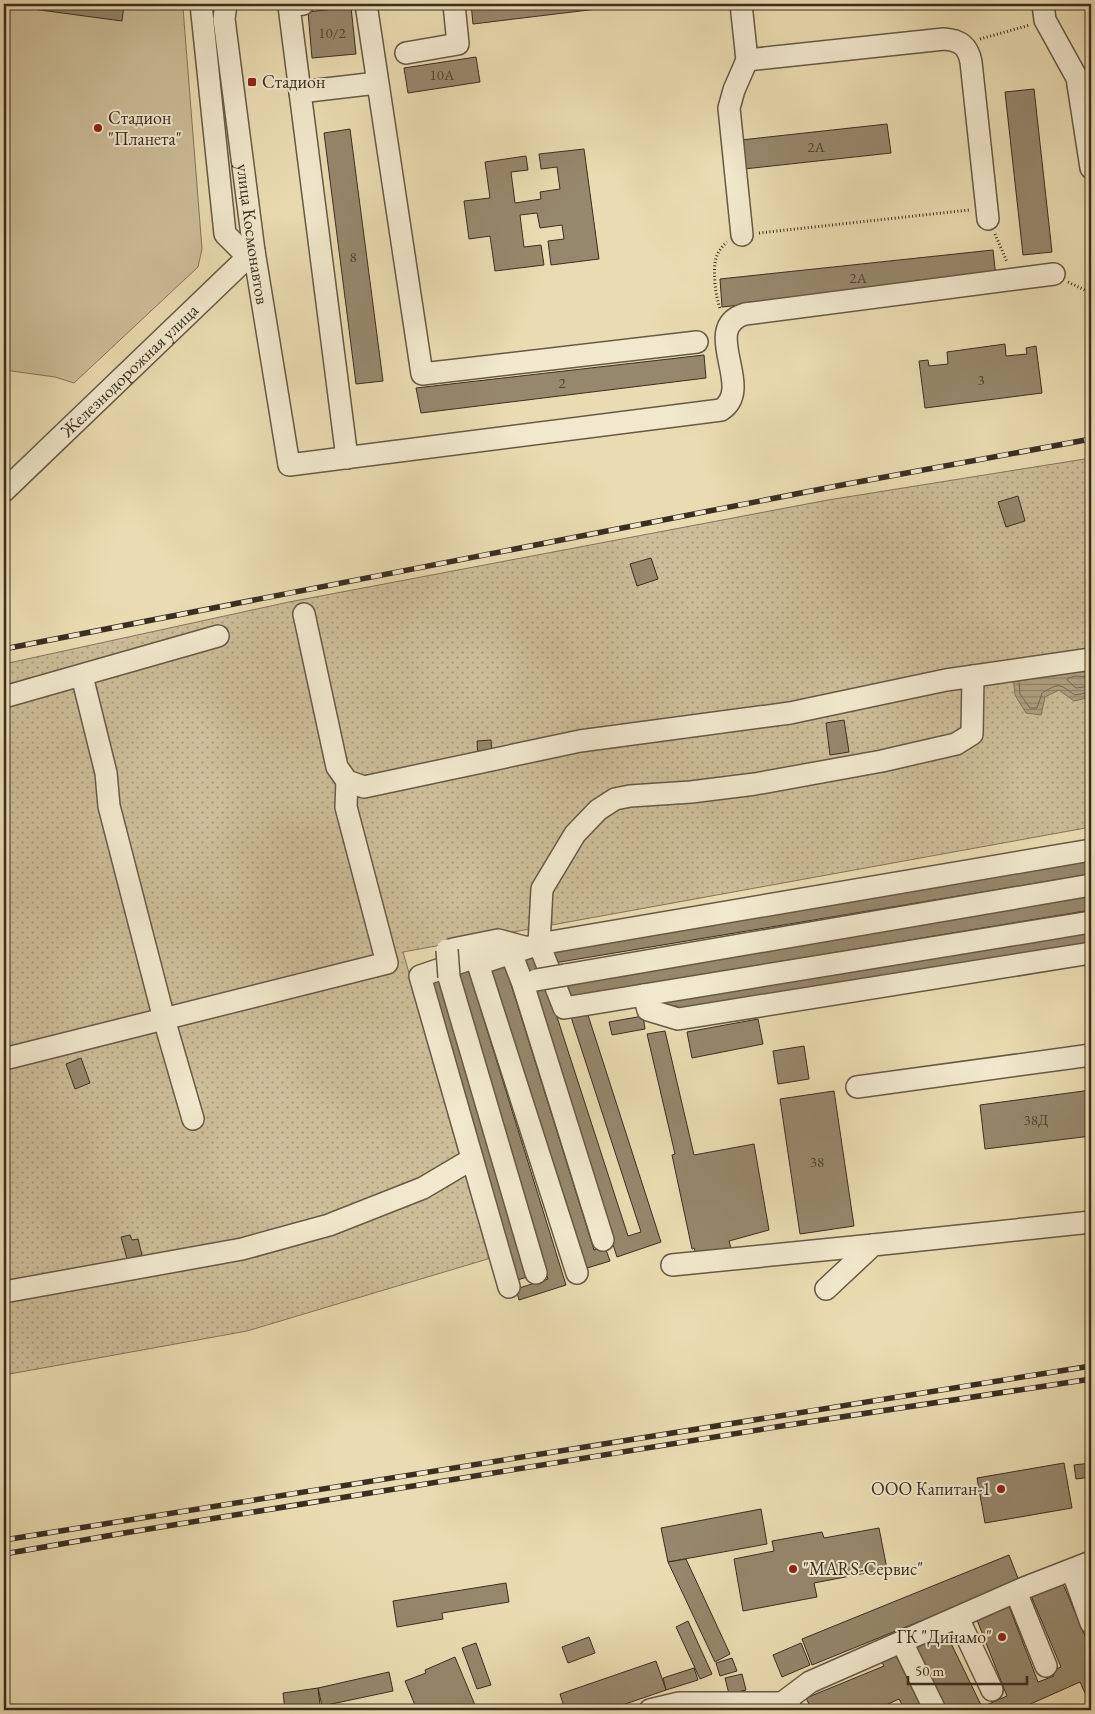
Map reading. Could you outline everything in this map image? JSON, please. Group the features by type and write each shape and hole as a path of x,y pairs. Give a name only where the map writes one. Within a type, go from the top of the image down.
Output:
{"street":[{"path":"201,4 225,234 251,254"},
{"name":"улица Космонавтов","path":"226,4 224,19 251,254 289,465 347,458"},
{"path":"302,4 289,6 347,458 720,410 727,407 733,396 726,334 731,321 736,316 1054,274"},
{"path":"366,4 422,374 697,342"},
{"path":"406,53 458,44 454,4"},
{"path":"741,4 747,60 734,90 730,108 742,235"},
{"path":"1044,12 1077,78 1091,168"},
{"path":"747,60 944,39 955,39 963,44 969,52 987,214"},
{"path":"300,92 377,83"},
{"name":"Железнодорожная улица","path":"4,491 251,254"},
{"path":"304,614 337,766 347,780 364,787 580,741 790,713 946,680 1091,659"},
{"path":"4,697 218,636"},
{"path":"82,676 106,773 109,806 164,1019 194,1118"},
{"path":"603,1240 529,982 524,948 542,889 575,834 598,810 616,799 755,784 882,761 956,744 972,734 973,676"},
{"path":"4,1059 387,963 346,808 347,780"},
{"path":"478,964 524,948 1091,850"},
{"path":"529,982 1091,885"},
{"path":"536,1273 449,977 447,950 498,940 524,948 564,1008 1091,922"},
{"path":"644,995 648,1010 678,1019 1091,953"},
{"path":"509,1287 420,976 476,957 577,1274"},
{"path":"857,1088 1091,1055"},
{"path":"4,1292 242,1249 329,1225 423,1188 472,1159"},
{"path":"672,1265 1091,1222"},
{"path":"826,1289 873,1245"},
{"path":"650,1710 679,1703 787,1707 810,1682 1016,1592 1091,1562"},
{"path":"1072,1570 1091,1623"},
{"path":"1016,1592 1046,1666"},
{"path":"958,1618 992,1690"},
{"path":"902,1642 935,1710"}],"path":[{"path":"963,44 1044,12"},
{"path":"731,321 719,307 714,266 716,256 722,247 729,240 742,235 987,214 1015,279"},
{"path":"1054,274 1091,293"}],"shaded area":[{"name":"Стадион \"Планета\"","path":"4,4 170,4 170,8 183,8 202,249 198,267 74,383 55,377 4,370"},
{"path":"1091,458 1091,827 403,952 491,1258 247,1331 4,1375 4,664 289,602 828,500"}],"water":[{"path":"1091,666 1091,697 1074,701 1059,690 1045,697 1041,715 1026,713 1015,695 1013,676"}],"building":[{"path":"19,4 124,4 122,21 18,7"},
{"path":"471,4 597,4 597,9 473,24"},
{"path":"1065,4 1091,4 1091,5 1066,9"},
{"path":"351,7 356,54 312,58 308,12"},
{"path":"476,57 480,82 408,93 404,68"},
{"path":"1034,89 1052,252 1023,255 1005,92"},
{"path":"887,124 891,153 744,169 741,140"},
{"path":"350,129 383,381 356,384 324,133"},
{"path":"584,149 599,259 551,265 548,241 564,239 562,225 540,228 537,213 520,215 524,247 541,245 544,265 495,271 490,236 469,239 464,201 490,198 485,162 526,156 528,170 511,172 515,203 541,199 540,192 560,189 557,167 541,169 539,154"},
{"path":"993,250 996,277 722,307 720,279"},
{"path":"1005,344 1006,356 1027,354 1026,348 1036,346 1042,393 925,408 919,361 928,360 929,366 948,364 947,352"},
{"path":"704,355 706,378 421,413 416,388"},
{"path":"1018,496 1025,521 1006,527 998,502"},
{"path":"651,558 658,579 637,586 630,564"},
{"path":"844,720 849,752 830,755 826,723"},
{"path":"491,740 492,755 478,756 477,741"},
{"path":"1091,857 1091,874 554,963 551,947"},
{"path":"1091,892 1091,910 566,997 563,979"},
{"path":"1091,927 1091,944 678,1012 677,1006 659,1009 657,998"},
{"path":"535,951 541,969 525,975 519,957"},
{"path":"504,962 594,1250 605,1247 610,1261 584,1269 489,966"},
{"path":"467,965 566,1285 519,1300 516,1289 548,1279 452,970"},
{"path":"441,976 527,1277 511,1282 425,980"},
{"path":"546,983 628,1236 641,1232 571,1017 587,1012 661,1242 617,1257 530,988"},
{"path":"643,1016 645,1029 612,1035 609,1022"},
{"path":"758,1019 763,1044 692,1058 687,1032"},
{"path":"665,1031 694,1155 754,1144 769,1230 729,1241 732,1251 699,1262 694,1248 692,1249 672,1155 675,1154 647,1034"},
{"path":"804,1046 809,1079 778,1084 773,1051"},
{"path":"81,1058 90,1083 75,1089 66,1064"},
{"path":"1091,1090 1091,1136 985,1149 980,1105"},
{"path":"834,1091 854,1226 800,1234 780,1099"},
{"path":"130,1235 132,1240 138,1239 142,1255 127,1259 121,1237"},
{"path":"1064,1463 1072,1508 985,1523 977,1478"},
{"path":"1091,1463 1091,1477 1076,1479 1074,1465"},
{"path":"761,1509 767,1544 668,1562 661,1528"},
{"path":"879,1528 887,1569 814,1583 817,1597 743,1611 734,1559 774,1551 772,1541 822,1532 824,1538"},
{"path":"1009,1555 1019,1581 812,1665 802,1639"},
{"path":"686,1559 730,1654 715,1662 668,1562"},
{"name":"ГК \"Динамо\"","path":"1060,1577 1089,1645 1086,1647 1091,1659 1091,1701 1089,1702 1080,1682 1017,1710 946,1710 914,1644 944,1629 982,1707 1007,1696 975,1615 1007,1601 1038,1682 1054,1676 1052,1671 1061,1667 1029,1591"},
{"path":"506,1583 509,1602 442,1613 443,1619 397,1627 393,1601"},
{"path":"688,1621 712,1674 700,1679 676,1627"},
{"path":"589,1637 595,1653 568,1663 562,1647"},
{"path":"476,1643 491,1685 477,1689 462,1648"},
{"path":"801,1643 810,1665 782,1677 773,1655"},
{"name":"ГК \"Динамо\"","path":"896,1649 925,1710 905,1710 899,1699 875,1710 812,1710 806,1698 884,1666 879,1657"},
{"path":"455,1657 477,1710 442,1710 440,1706 430,1710 417,1710 405,1681 426,1673 425,1670"},
{"path":"732,1658 737,1671 720,1676 716,1663"},
{"path":"656,1661 666,1690 608,1710 565,1710 560,1694"},
{"path":"694,1668 698,1680 666,1690 663,1678"},
{"path":"389,1672 393,1691 322,1706 318,1688"},
{"path":"742,1674 746,1690 729,1694 725,1678"},
{"path":"318,1688 320,1705 285,1710 283,1693"}],"railway":[{"path":"4,649 847,484 1091,439"},
{"path":"4,1540 1091,1366"},
{"path":"4,1554 782,1426 1091,1379"}],"place":[{"name":"Стадион","path":"252,82"},
{"name":"Стадион \"Планета\"","path":"98,128"},
{"name":"ООО Капитан-1","path":"1001,1489"},
{"name":"\"MARS-Сервис\"","path":"793,1569"},
{"name":"ГК \"Динамо\"","path":"1002,1637"}]}
